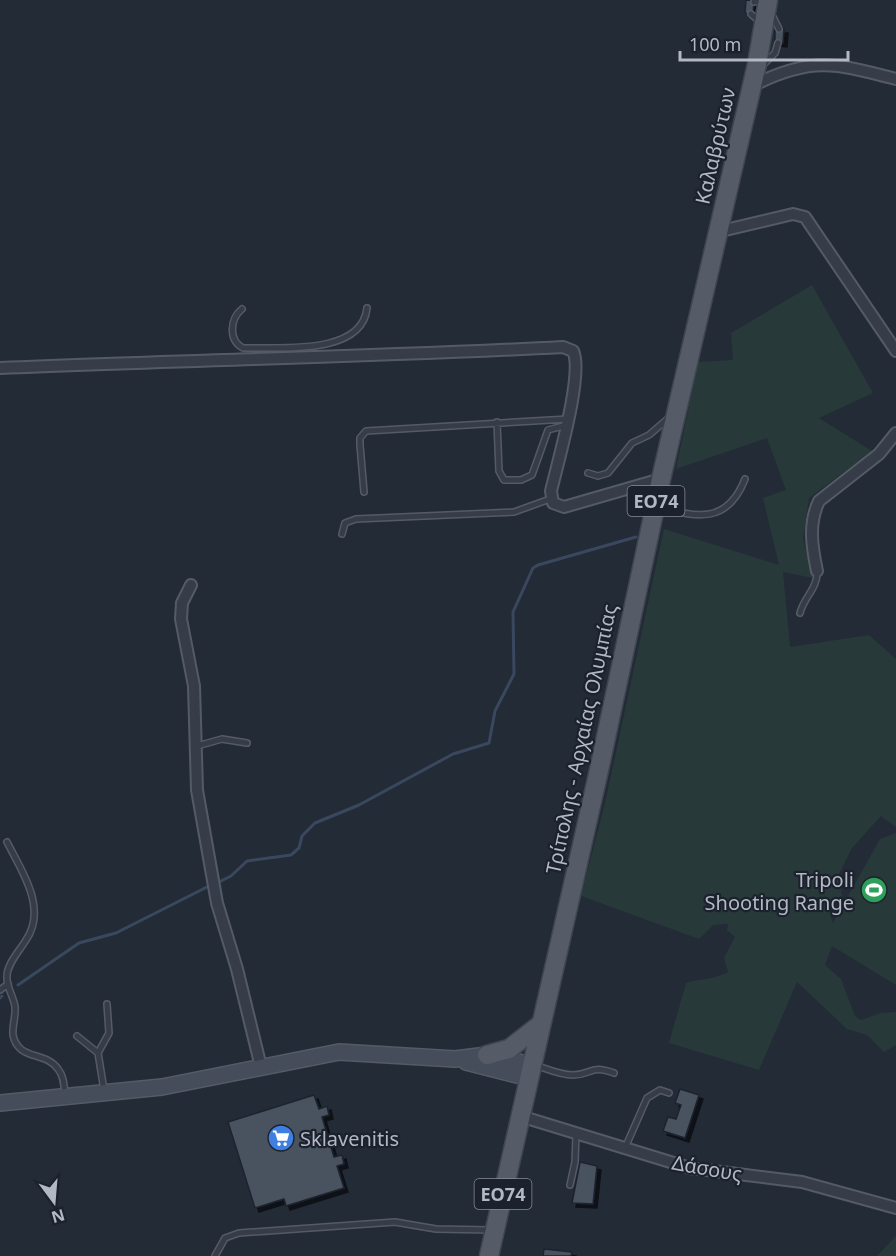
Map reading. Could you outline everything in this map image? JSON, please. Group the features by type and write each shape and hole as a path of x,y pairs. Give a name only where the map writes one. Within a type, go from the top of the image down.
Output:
{"main road":[{"name":"Καλαβρύτων","path":"717,232 753,80 764,11"},
{"name":"Τρίπολης - Αρχαίας Ολυμπίας","path":"489,1256 717,232"},
{"path":"487,1055 509,1049 541,1024"}],"street":[{"path":"753,80 820,63 896,79"},
{"path":"717,232 793,214 805,216 896,351"},
{"path":"0,368 263,352 399,356 569,348 576,361 567,422 550,499 556,505 564,507 661,479"},
{"path":"817,571 811,540 815,510 819,501 879,454 896,433"},
{"path":"191,585 182,603 181,619 194,686 197,790 217,903 237,969 261,1067"},
{"path":"0,1102 162,1088 339,1052 454,1059 531,1071"},
{"path":"454,1059 487,1055 531,1071"},
{"name":"Δάσους","path":"520,1116 690,1168 802,1182 896,1208"}],"lane":[{"path":"753,80 775,53 778,43"},
{"path":"242,309 233,321 235,341 241,347 263,352 330,344 345,339 363,323 368,308"},
{"path":"588,473 598,476 608,473 632,443 649,435 677,411"},
{"path":"497,422 499,471 504,480 514,481 532,475 548,430 567,422"},
{"path":"364,492 360,438 366,431 497,422 567,422"},
{"path":"655,506 697,517 713,514 733,500 745,479"},
{"path":"342,534 345,522 356,519 514,512 550,499"},
{"path":"800,613 802,605 818,581 817,571"},
{"path":"196,747 222,739 247,743"},
{"path":"7,842 30,887 34,922 31,933 10,965 6,977 15,1007 12,1025 18,1047 24,1053 57,1066 62,1076 66,1097"},
{"path":"0,990 8,984"},
{"path":"104,1093 98,1053 109,1033 107,1004"},
{"path":"77,1036 98,1053"},
{"path":"531,1071 567,1075 582,1074 596,1068 614,1073"},
{"path":"625,1148 647,1098 657,1090 669,1092"},
{"path":"570,1185 575,1162 576,1133"},
{"path":"215,1256 225,1238 239,1233 395,1222 436,1229 495,1230"}],"shaded area":[{"path":"812,285 873,393 819,418 872,451 809,498 803,539 813,578 783,572 790,647 869,635 896,659 896,827 881,816 852,848 839,874 842,896 834,905 831,915 833,923 880,839 896,833 896,985 832,946 825,965 841,979 855,1016 861,1020 881,1013 896,1012 896,1045 884,1052 867,1035 847,1029 797,982 759,1070 669,1043 686,983 728,972 724,958 735,937 727,930 728,924 713,925 699,939 581,896 605,803 664,529 779,565 763,498 786,490 767,438 676,469 698,362 733,360 731,333"},
{"path":"896,1236 896,1256 877,1256"}],"building":[{"path":"746,0 754,1 753,14 745,13"},
{"path":"775,29 784,29 783,43 775,42"},
{"path":"680,1089 699,1095 685,1138 663,1131 668,1117 676,1119 681,1105 675,1103"},
{"name":"Sklavenitis","path":"314,1095 319,1109 327,1106 329,1115 322,1117 334,1157 342,1155 344,1164 337,1166 344,1188 286,1206 284,1199 255,1208 228,1122"},
{"path":"580,1162 597,1166 593,1204 572,1203"},
{"path":"544,1249 572,1252 571,1256 543,1256"}],"waterway":[{"path":"217,883 231,876 247,861 291,855 299,848 302,836 315,823 359,805 453,754 489,743 495,711 514,674 513,612 533,568 636,537"},
{"path":"18,985 79,943 116,933 207,887"}],"place":[{"name":"Tripoli Shooting Range","path":"874,890"},
{"name":"Sklavenitis","path":"281,1138"}]}
